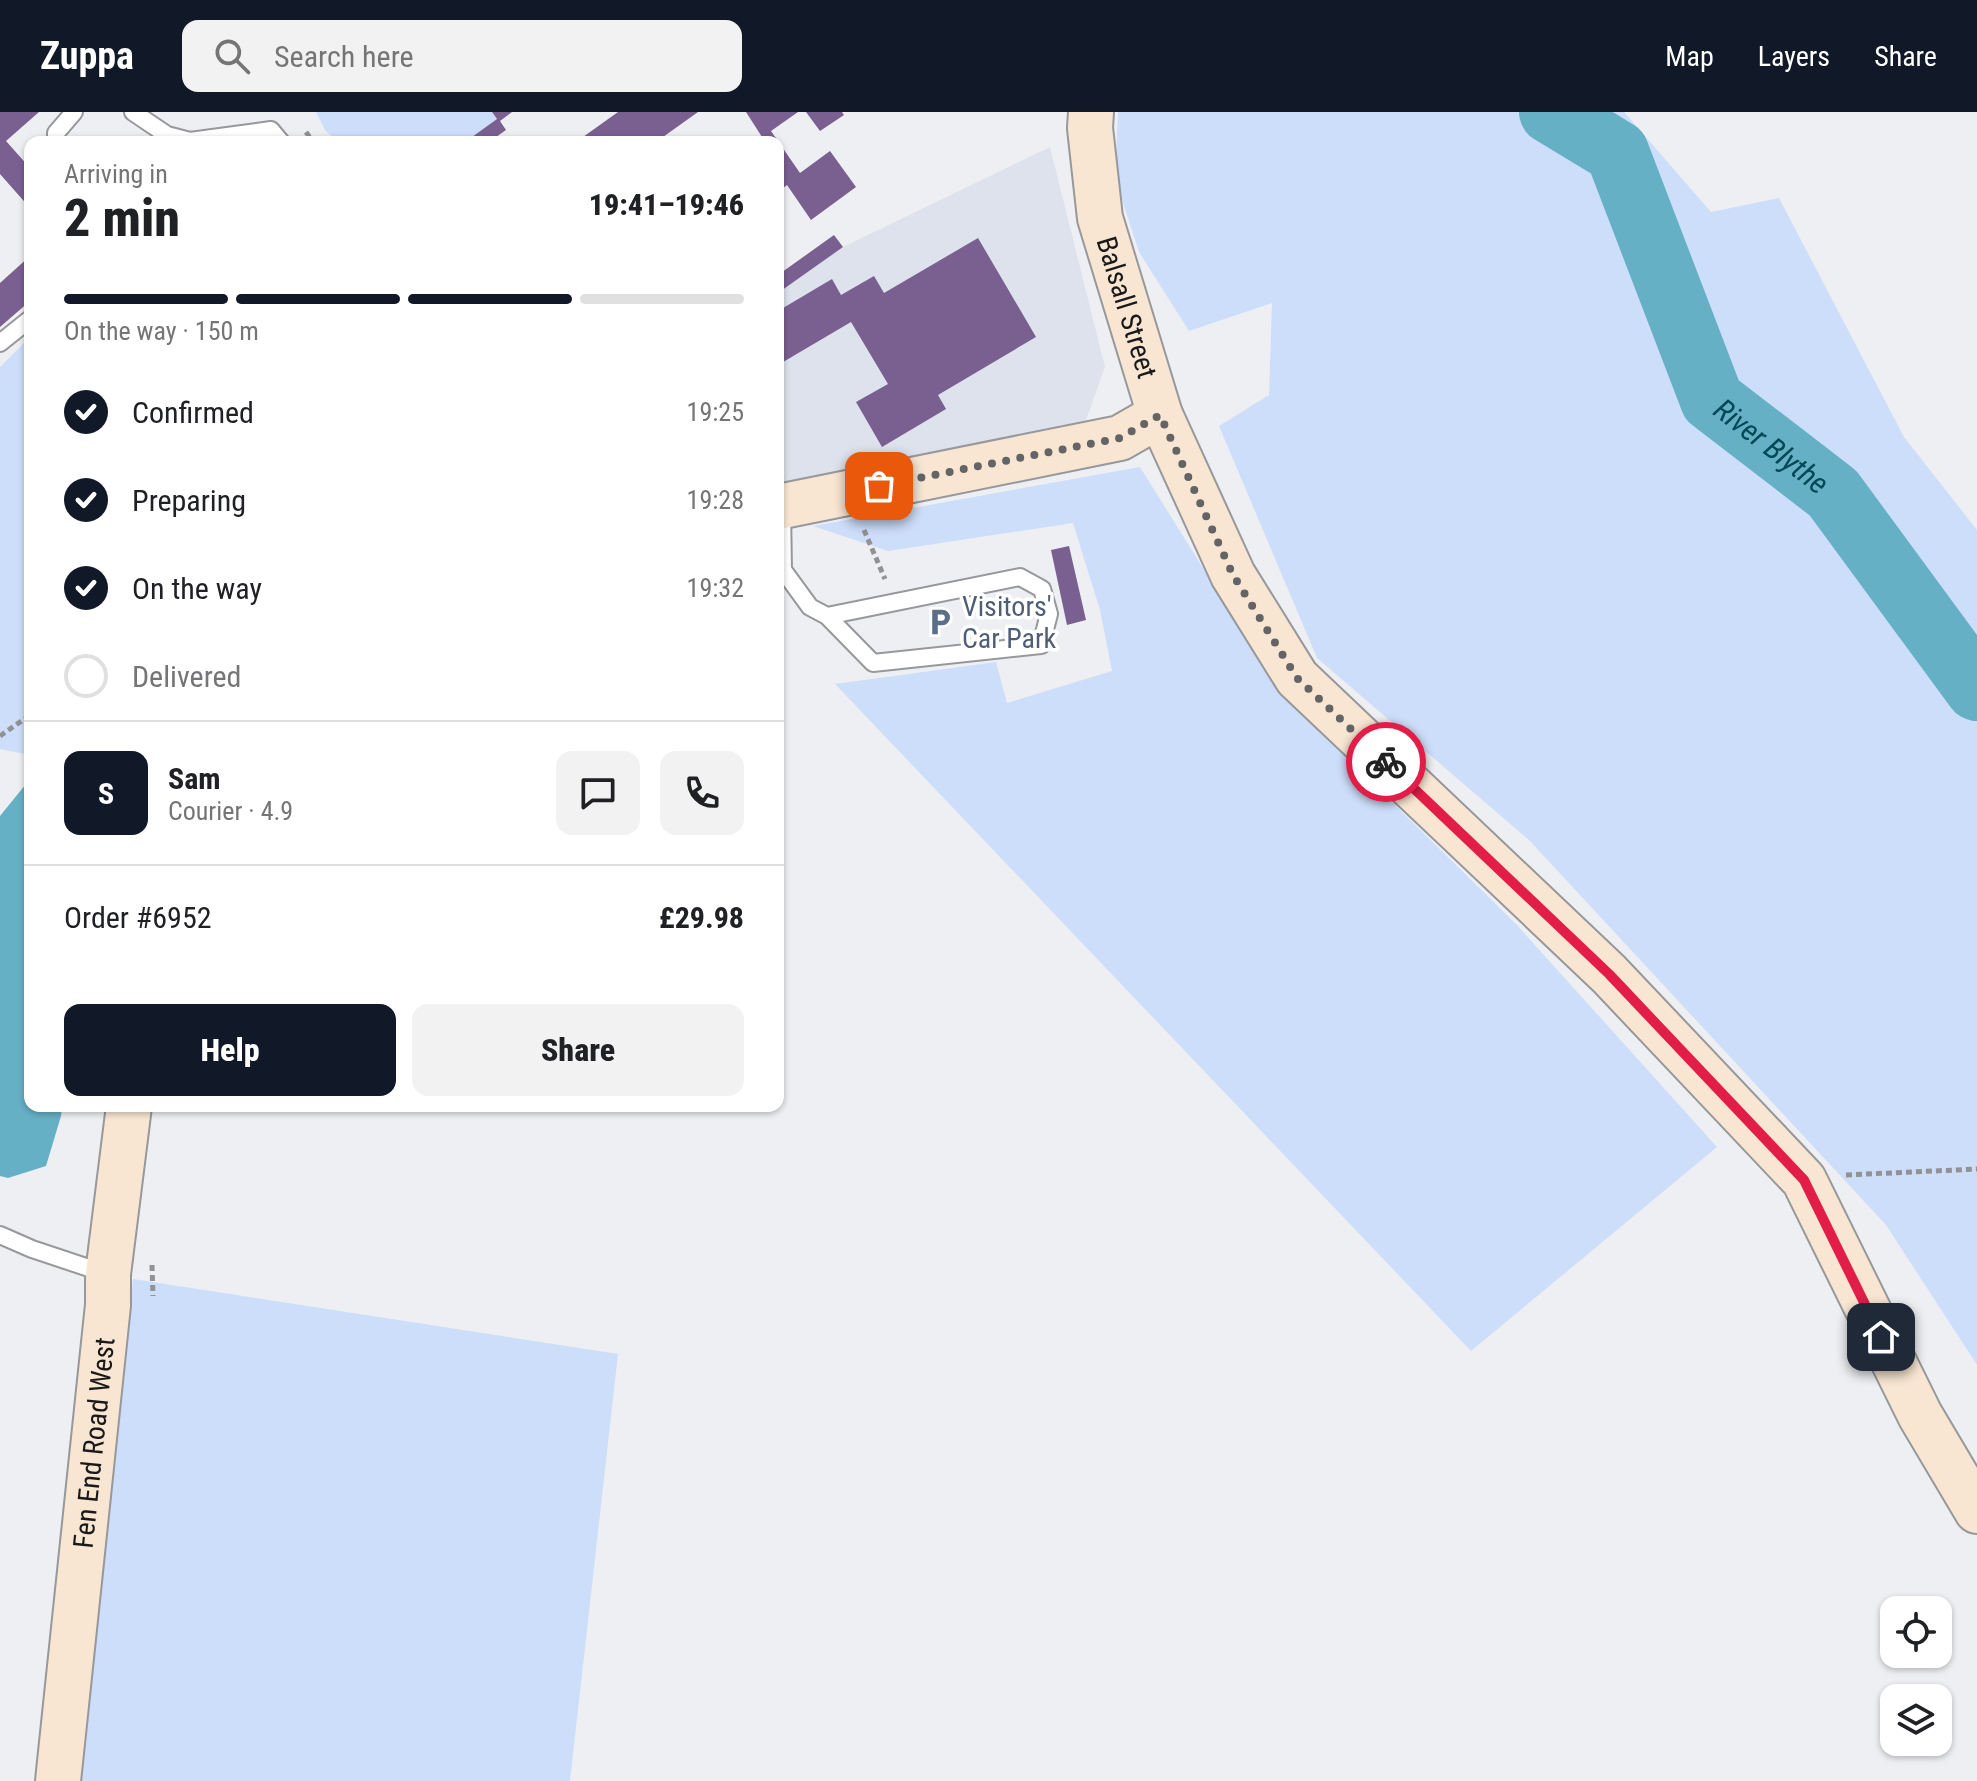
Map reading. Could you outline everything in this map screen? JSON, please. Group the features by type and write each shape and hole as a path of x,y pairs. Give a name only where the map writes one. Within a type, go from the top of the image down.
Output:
{"main road":[{"name":"Balsall Street","path":"1091,112 1100,218 1160,415 1233,575 1297,678 1609,974 1804,1180 1920,1415 1977,1511"},
{"path":"784,505 1120,438 1160,415"},
{"name":"Fen End Road West","path":"58,1781 108,1305 108,1274 128,1112"}],"lane":[{"path":"56,136 74,112"},
{"path":"133,112 170,136"},
{"path":"230,136 271,130 276,136"},
{"path":"0,343 24,324"},
{"path":"784,571 810,607 827,616 873,663 1041,645 1049,614 1042,589 1020,577 827,616"},
{"path":"0,1235 108,1274"}],"path":[{"path":"849,492 894,603"},
{"path":"0,736 24,719"},
{"path":"1804,1180 1868,1173 1977,1169"}],"shaded area":[{"path":"316,112 492,112 497,119 473,136 332,136"},
{"path":"1118,112 1624,112 1711,212 1779,198 1904,437 1977,530 1977,1365 1886,1225 1529,840 1317,658 1219,426 1269,395 1272,303 1189,331 1139,252 1115,178"},
{"path":"1050,147 1105,367 1086,420 912,460 784,483 784,289 843,247"},
{"path":"24,343 24,754 0,749 0,367"},
{"path":"1140,467 1281,693 1516,924 1717,1147 1471,1351 835,684 996,662 1007,703 1112,671 1100,610 1073,523 888,551 813,526"},
{"path":"24,786 24,1112 61,1112 46,1166 8,1178 0,1176 0,816"},
{"path":"133,1279 618,1354 570,1781 80,1781 74,1773"}],"building":[{"path":"0,112 39,112 6,141 24,161 24,201 0,174"},
{"path":"492,112 512,112 500,121 506,130 498,136 473,136 497,119"},
{"path":"618,112 698,112 664,136 584,136"},
{"path":"746,112 798,112 771,131 774,136 761,136"},
{"path":"806,112 842,112 844,115 820,131"},
{"path":"784,150 800,173 830,151 856,187 811,220 787,185 784,187"},
{"path":"834,235 843,247 784,289 784,271"},
{"path":"978,238 1036,337 938,395 946,409 882,447 856,402 888,384 851,322 784,361 784,307 832,279 841,295 874,276 884,293"},
{"path":"24,261 24,306 0,327 0,283"},
{"path":"1069,546 1086,620 1067,625 1051,550"}],"waterway":[{"name":"River Blythe","path":"1551,112 1617,152 1712,400 1833,493 1977,689"}],"way so far":[{"path":"879,486 1120,438 1160,415 1233,575 1297,678 1386,762"}],"place":[{"name":"Visitors' Car Park","path":"940,622"}],"route":[{"path":"1386,762 1609,974 1804,1180 1881,1337"}]}
